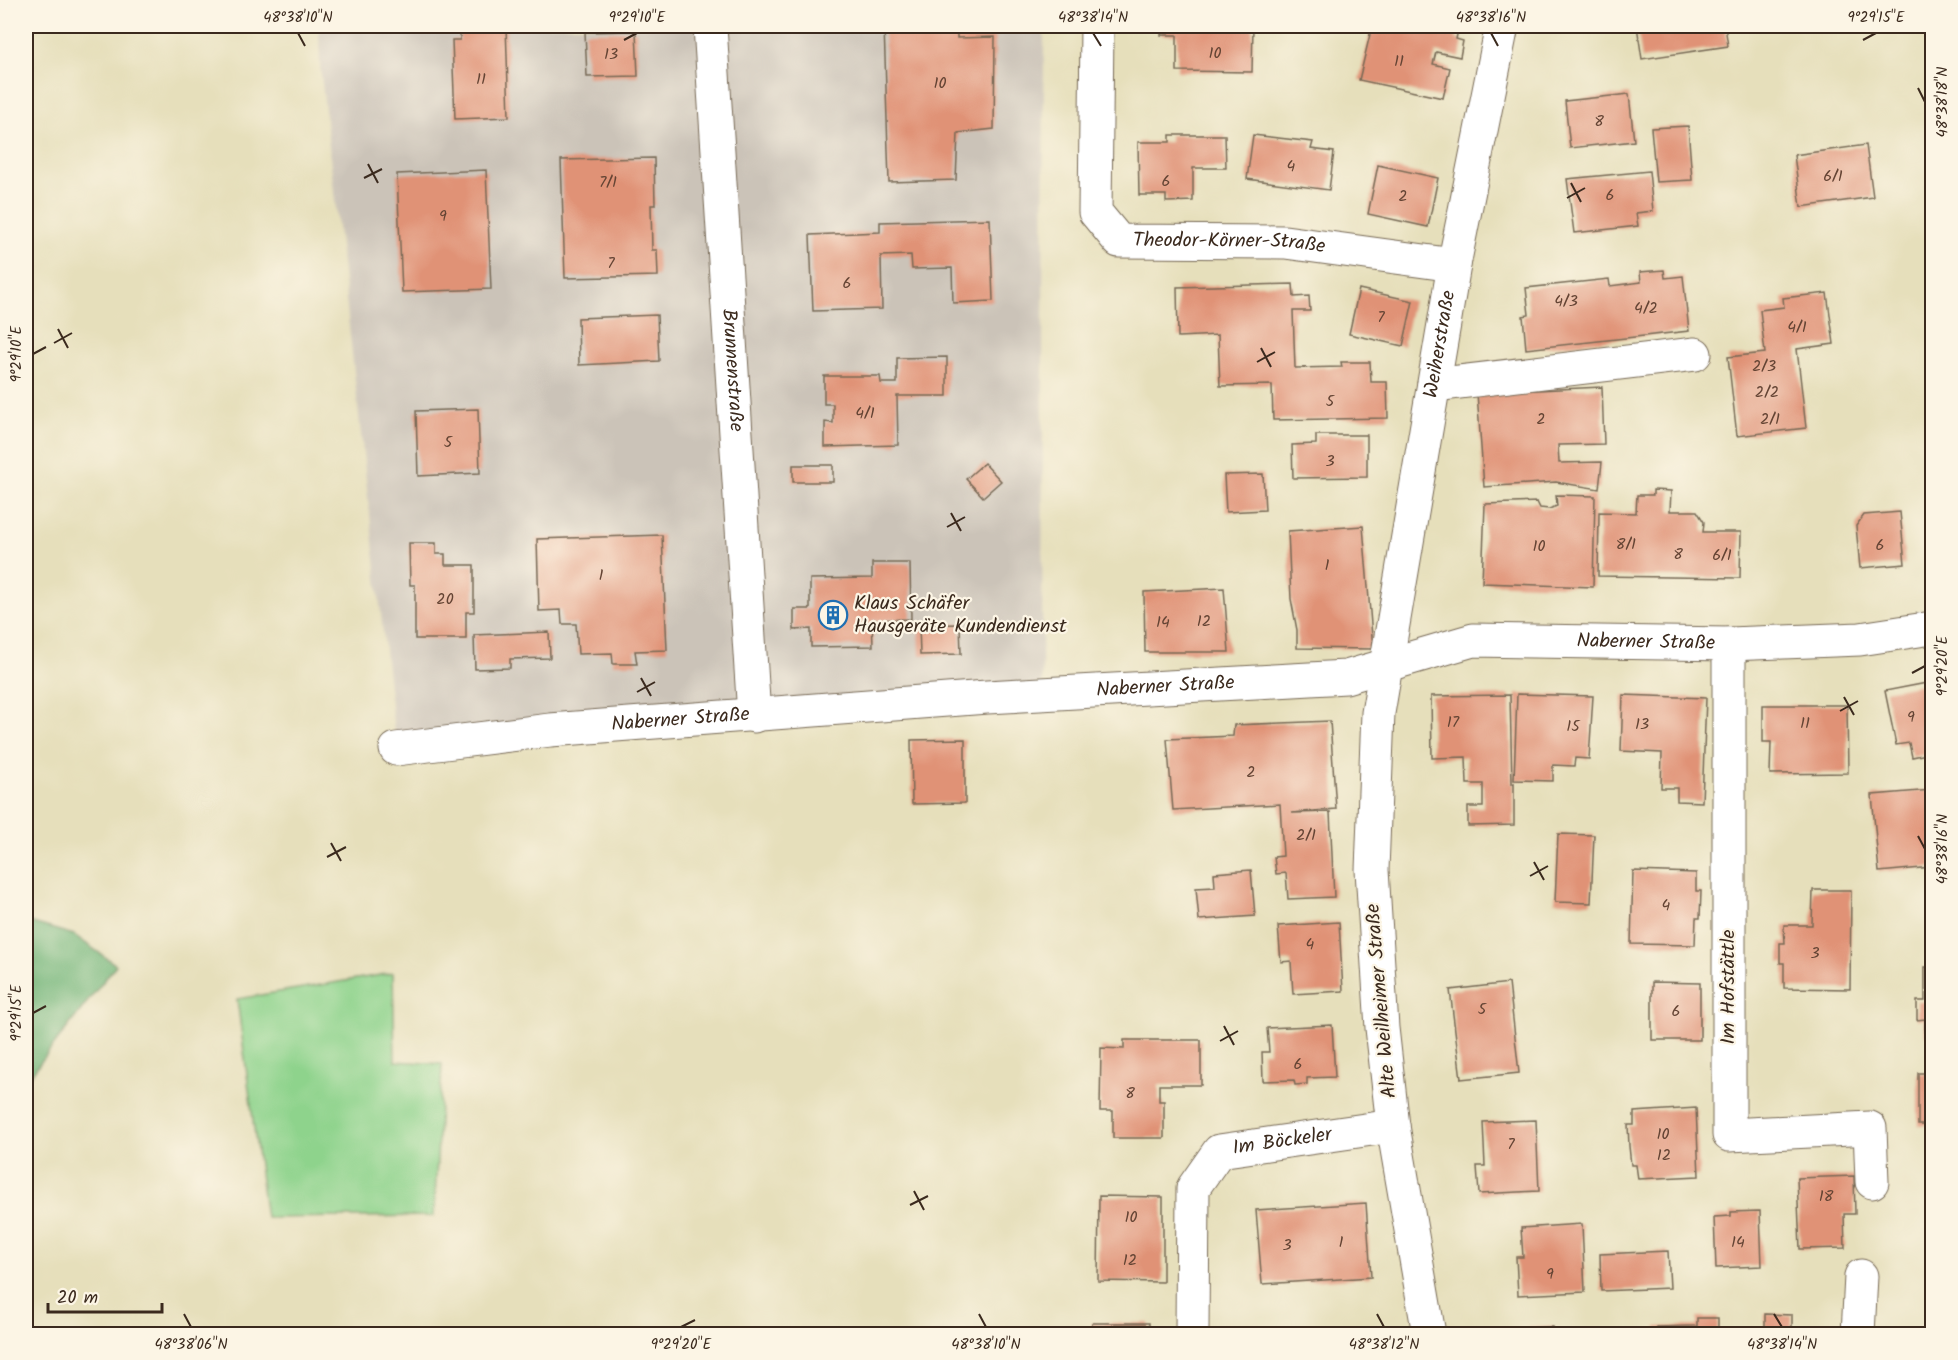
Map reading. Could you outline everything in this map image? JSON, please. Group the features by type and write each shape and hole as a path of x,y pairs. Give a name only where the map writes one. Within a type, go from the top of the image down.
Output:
{"street":[{"name":"Brunnenstraße","path":"711,26 754,716"},
{"name":"Theodor-Körner-Straße","path":"1097,26 1095,212 1119,241 1285,242 1454,265"},
{"name":"Weiherstraße","path":"1387,664 1454,265 1502,26"},
{"path":"1434,385 1695,354"},
{"name":"Naberner Straße","path":"396,749 550,730 987,697 1346,677 1473,639 1729,644 1860,639 1932,628"},
{"name":"Im Hofstättle","path":"1729,644 1729,1135 1870,1128 1872,1182"},
{"name":"Alte Weilheimer Straße","path":"1387,664 1378,713 1372,870 1382,1028 1393,1125 1429,1335"},
{"name":"Im Böckeler","path":"1192,1335 1193,1188 1219,1151 1393,1125"},
{"path":"1858,1335 1861,1276"}],"shaded area":[{"path":"319,26 1044,26 1042,703 396,749 320,65"}],"green space":[{"path":"26,921 74,935 116,965 26,1081"},
{"path":"393,973 395,1061 442,1064 434,1216 266,1218 237,999"}],"building":[{"path":"460,26 506,26 509,117 455,119 452,40 460,40"},
{"path":"884,26 957,26 957,38 995,37 994,129 958,133 956,180 889,182"},
{"path":"1162,26 1253,26 1252,72 1177,71 1177,35 1161,35"},
{"path":"1372,26 1459,26 1456,39 1463,41 1460,57 1436,52 1433,64 1450,68 1443,98 1359,80"},
{"path":"1582,26 1605,26 1605,27 1583,30"},
{"path":"1637,26 1725,26 1728,46 1642,59"},
{"path":"636,31 638,76 587,77 585,32"},
{"path":"1629,94 1634,141 1570,148 1565,101"},
{"path":"1688,126 1692,180 1656,182 1651,128"},
{"path":"1170,135 1225,135 1226,168 1193,168 1193,201 1166,202 1166,195 1139,195 1138,142 1170,142"},
{"path":"1253,135 1313,142 1311,149 1334,152 1329,190 1247,179"},
{"path":"1866,145 1873,197 1801,207 1794,155"},
{"path":"654,158 655,205 651,205 652,250 657,250 658,276 565,278 561,160"},
{"path":"1378,165 1438,178 1428,227 1368,214"},
{"path":"486,170 491,289 402,292 397,174"},
{"path":"1649,171 1653,211 1636,213 1638,226 1574,233 1567,179"},
{"path":"990,219 993,301 953,303 952,268 912,269 911,255 881,256 882,309 813,311 810,235 880,232 880,222"},
{"path":"1664,270 1665,278 1683,276 1689,331 1526,349 1523,316 1529,315 1526,288 1609,279 1610,286 1641,282 1640,272"},
{"path":"1293,284 1294,297 1309,296 1310,311 1293,311 1295,368 1342,367 1341,362 1370,362 1371,382 1387,382 1388,418 1273,420 1272,385 1220,386 1218,335 1178,337 1177,287"},
{"path":"1359,289 1413,301 1403,346 1349,334"},
{"path":"1827,293 1834,344 1797,349 1806,428 1737,436 1728,357 1765,353 1760,310 1784,307 1783,298"},
{"path":"657,315 659,361 579,365 578,318"},
{"path":"947,357 947,396 897,396 898,445 825,447 825,422 833,423 833,404 824,404 824,376 880,376 881,383 897,383 897,358"},
{"path":"1602,387 1604,444 1558,445 1559,463 1602,462 1599,489 1556,482 1484,487 1477,393"},
{"path":"478,409 480,473 418,476 416,411"},
{"path":"1316,435 1367,435 1367,477 1293,478 1292,445 1316,444"},
{"path":"984,463 1001,481 983,497 966,479"},
{"path":"793,465 833,465 833,482 793,482"},
{"path":"1263,474 1265,510 1226,512 1224,475"},
{"path":"1653,490 1671,491 1670,511 1697,511 1704,522 1703,532 1741,532 1740,578 1598,576 1599,512 1636,513 1637,495 1653,495"},
{"path":"1556,495 1595,496 1593,587 1482,583 1485,504 1537,502 1540,508 1549,509 1557,506"},
{"path":"1900,512 1905,564 1860,568 1856,526 1864,515"},
{"path":"1363,526 1373,649 1297,648 1297,630 1291,599 1288,531"},
{"path":"662,535 667,650 635,651 637,664 613,664 612,653 578,654 576,624 562,624 561,610 539,611 537,539"},
{"path":"409,543 436,543 436,554 445,554 445,565 474,565 474,612 466,612 466,639 415,639 415,585 410,585"},
{"name":"Klaus Schäfer Hausgeräte Kundendienst","path":"872,563 910,563 911,619 872,620 873,646 811,647 811,629 794,630 794,609 810,609 810,579 872,578"},
{"path":"1224,588 1229,652 1145,652 1144,592"},
{"path":"960,624 961,654 920,655 919,625"},
{"path":"549,632 550,658 510,659 510,668 475,669 474,635"},
{"path":"1932,682 1932,753 1912,757 1909,743 1896,745 1885,691"},
{"path":"1517,694 1593,696 1589,759 1575,758 1574,766 1553,765 1553,781 1514,780"},
{"path":"1510,695 1514,825 1468,826 1468,807 1483,807 1483,784 1467,784 1466,757 1432,758 1431,696"},
{"path":"1623,695 1706,698 1702,802 1677,801 1677,788 1661,788 1662,753 1621,751"},
{"path":"1763,705 1847,705 1848,773 1770,774 1771,742 1763,742"},
{"path":"1330,721 1336,809 1292,813 1330,812 1334,897 1288,899 1286,873 1276,874 1274,857 1283,856 1280,804 1173,810 1167,739 1233,736 1234,725"},
{"path":"965,739 965,803 912,804 911,740"},
{"path":"1932,790 1932,867 1879,872 1872,795"},
{"path":"1558,834 1594,835 1591,903 1555,902"},
{"path":"1251,870 1255,916 1199,920 1196,888 1215,887 1214,873"},
{"path":"1633,871 1696,873 1696,891 1701,891 1700,918 1696,918 1695,945 1631,944"},
{"path":"1813,890 1851,890 1850,989 1784,988 1784,963 1780,963 1780,943 1785,943 1784,925 1812,925"},
{"path":"1339,922 1343,991 1293,994 1291,961 1281,962 1278,926"},
{"path":"1925,967 1932,967 1932,1035 1925,1035 1925,1019 1917,1020 1917,1001 1925,1001"},
{"path":"1652,982 1700,983 1700,1040 1652,1040"},
{"path":"1509,983 1519,1073 1461,1079 1450,990"},
{"path":"1332,1025 1335,1077 1307,1078 1307,1084 1295,1085 1294,1080 1263,1081 1262,1052 1269,1052 1267,1028"},
{"path":"1124,1040 1201,1040 1201,1085 1159,1085 1159,1101 1164,1101 1164,1138 1113,1138 1113,1111 1100,1111 1101,1048 1124,1049"},
{"path":"1918,1073 1932,1073 1932,1125 1918,1125"},
{"path":"1696,1108 1699,1176 1638,1179 1636,1165 1631,1165 1629,1146 1628,1125 1634,1125 1634,1112"},
{"path":"1536,1120 1539,1191 1479,1194 1477,1166 1485,1166 1483,1122"},
{"path":"1854,1176 1855,1214 1844,1214 1845,1248 1800,1249 1797,1178"},
{"path":"1099,1196 1163,1197 1163,1282 1098,1281"},
{"path":"1366,1203 1371,1277 1262,1284 1256,1210"},
{"path":"1760,1211 1762,1266 1716,1268 1714,1217 1731,1216 1731,1212"},
{"path":"1582,1224 1585,1292 1518,1295 1516,1257 1523,1257 1521,1228"},
{"path":"1668,1251 1670,1288 1601,1291 1600,1254"},
{"path":"1765,1314 1792,1315 1792,1328 1837,1328 1837,1334 1749,1334 1749,1328 1765,1328"},
{"path":"1697,1318 1718,1318 1718,1334 1655,1334 1657,1327 1697,1326"},
{"path":"1092,1323 1149,1323 1149,1334 1092,1334"},
{"path":"1553,1327 1553,1334 1527,1334 1527,1328"},
{"path":"1389,1330 1389,1334 1352,1334 1352,1333"}],"place":[{"name":"Klaus Schäfer Hausgeräte Kundendienst","path":"833,615"}]}
